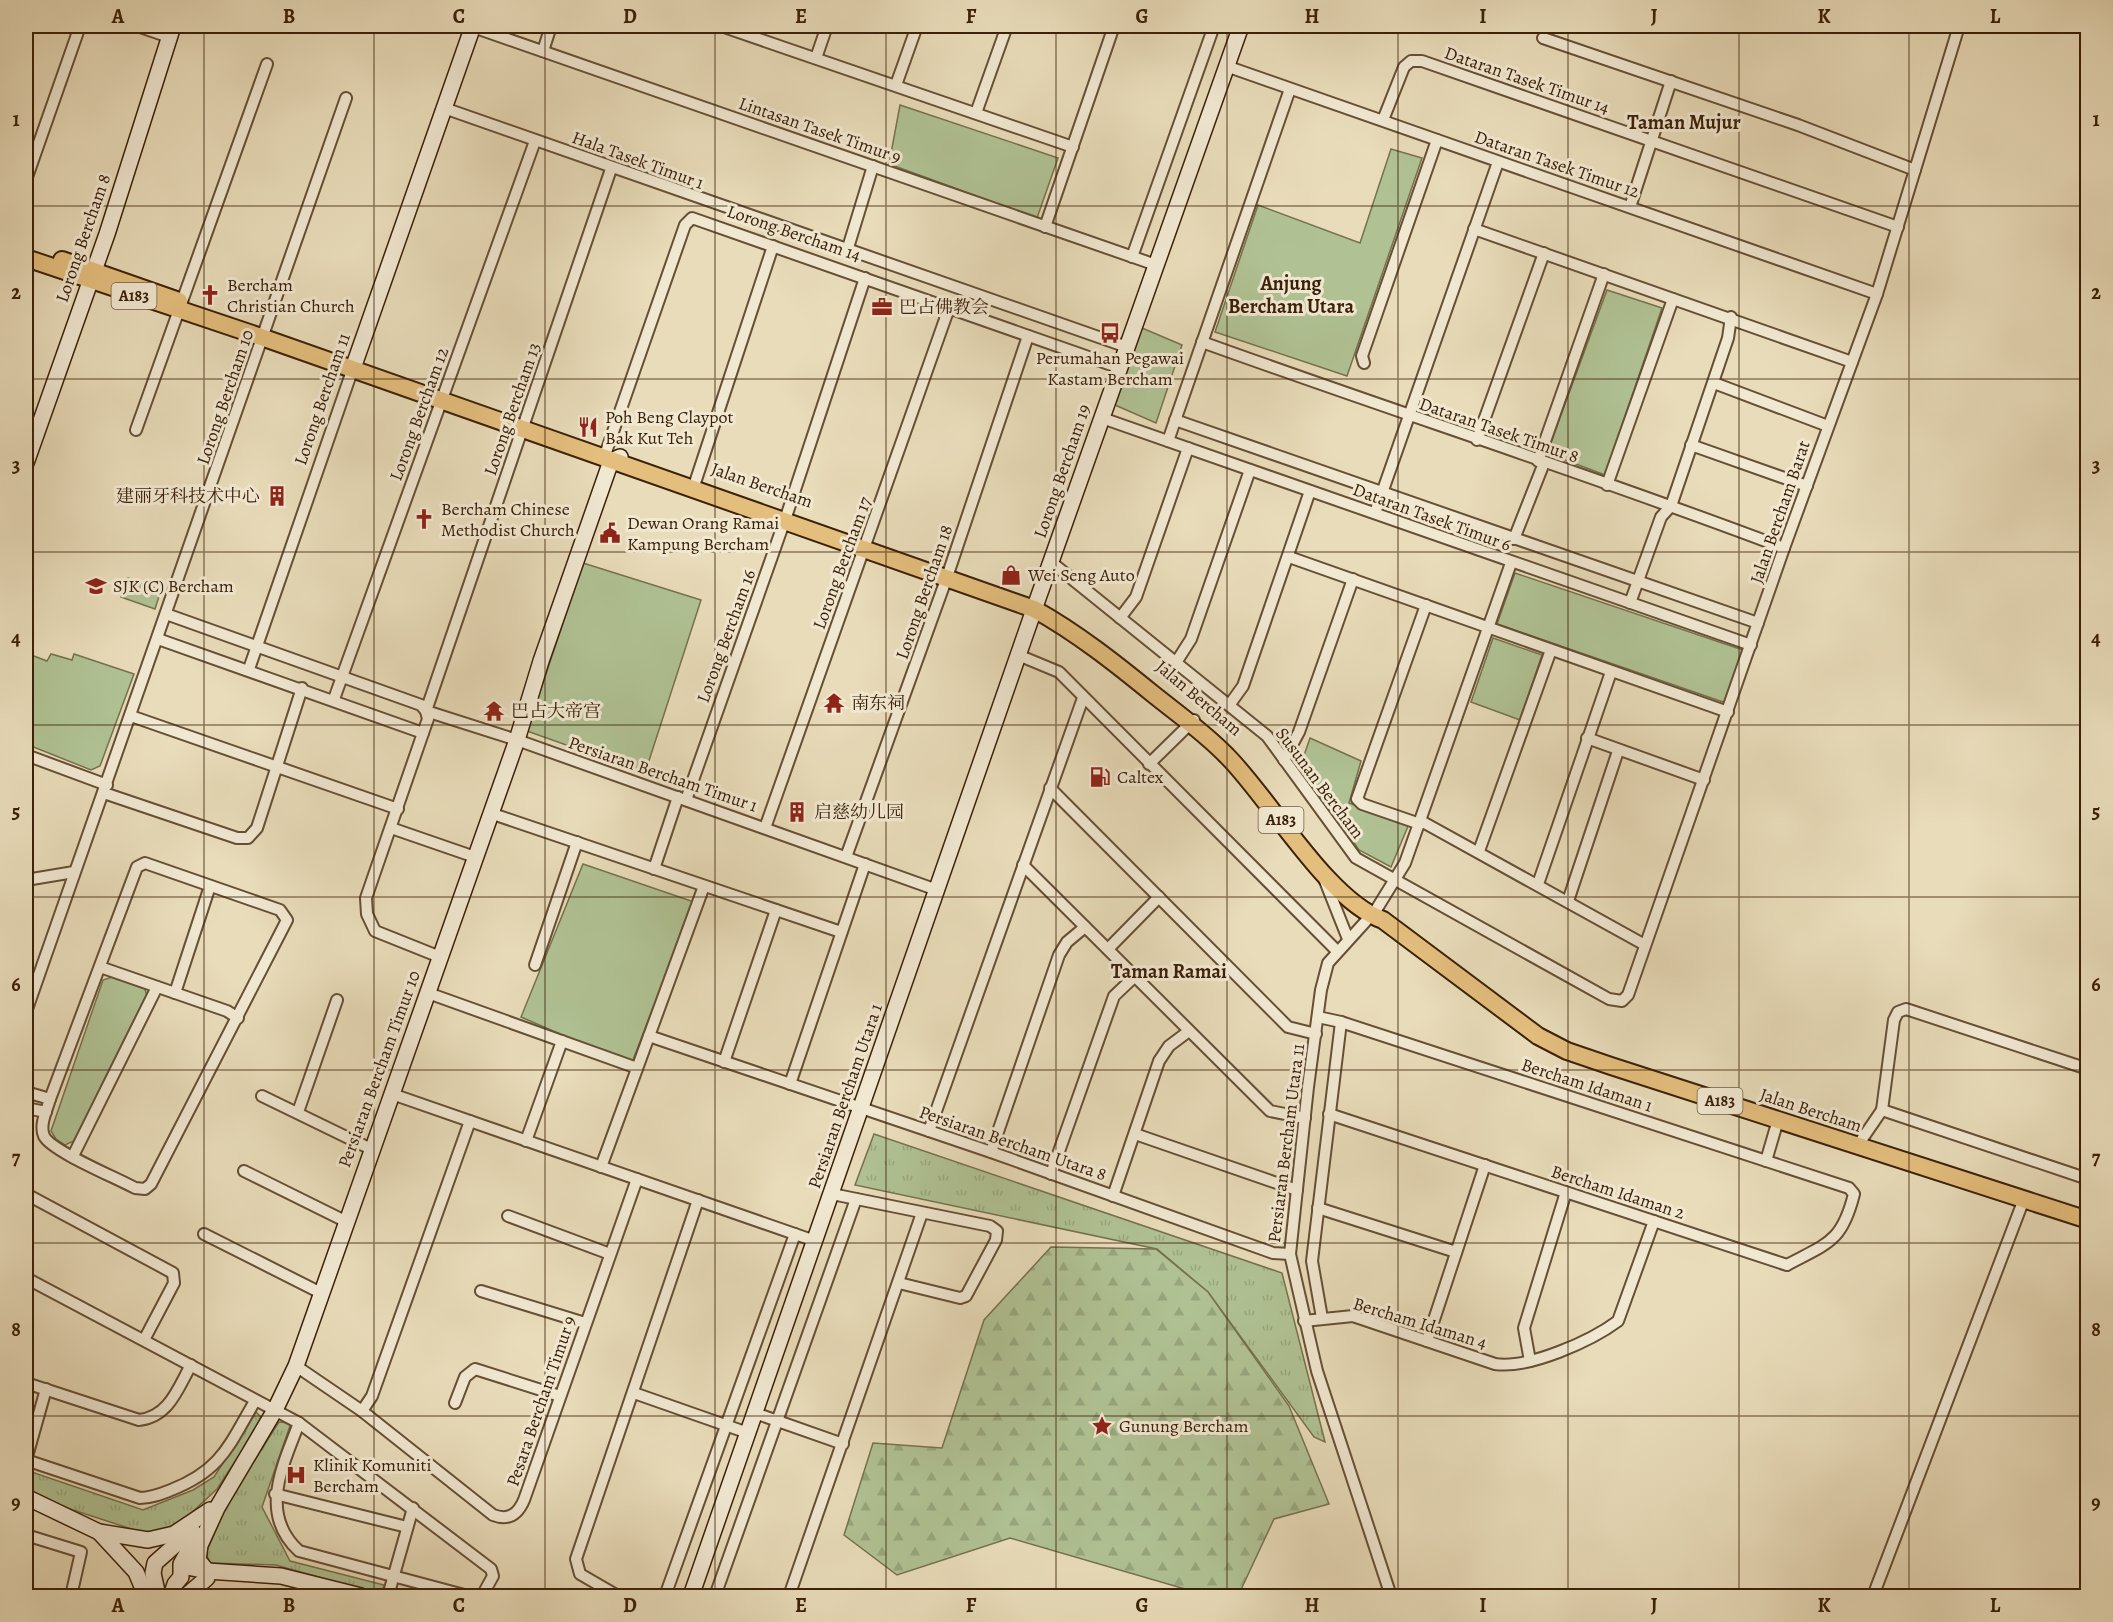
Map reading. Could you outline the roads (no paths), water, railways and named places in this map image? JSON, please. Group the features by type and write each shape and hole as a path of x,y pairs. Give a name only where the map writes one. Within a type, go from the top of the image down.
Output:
{"main road":[{"name":"Jalan Bercham","path":"26,249 91,275 353,368 1036,605 1231,748 1307,843 1377,915"},
{"name":"Jalan Bercham","path":"26,258 91,275"},
{"name":"Jalan Bercham","path":"1193,721 1240,770 1321,870 1538,1036 1567,1051 1611,1066 2088,1220"}],"street":[{"path":"26,180 81,26"},
{"path":"137,26 171,31"},
{"name":"Lintasan Tasek Timur 9","path":"473,26 1156,265"},
{"name":"Lorong Bercham 11","path":"249,669 473,26"},
{"path":"543,51 551,26"},
{"path":"721,26 1073,147"},
{"path":"816,58 827,26"},
{"path":"896,85 917,26"},
{"path":"976,113 1007,26"},
{"path":"1046,227 1114,26"},
{"path":"1132,257 1215,26"},
{"name":"Lorong Bercham 19","path":"1036,605 1241,26"},
{"name":"Jalan Bercham Barat","path":"1619,1002 1628,995 1784,548 1877,294 1959,26"},
{"name":"Lorong Bercham 8","path":"26,463 171,31"},
{"path":"1543,38 1671,81 1915,171"},
{"name":"Dataran Tasek Timur 14","path":"1383,120 1402,70 1411,61 1422,61 1898,227"},
{"path":"136,429 267,64"},
{"name":"Dataran Tasek Timur 12","path":"1226,66 1877,294"},
{"path":"1630,207 1671,81"},
{"path":"1168,441 1290,89"},
{"name":"Lorong Bercham 10","path":"26,1012 346,98"},
{"name":"Hala Tasek Timur 1","path":"444,108 612,169 1127,347"},
{"path":"1364,363 1362,356 1437,140"},
{"name":"Lorong Bercham 12","path":"334,699 535,141"},
{"path":"1375,513 1498,162"},
{"path":"847,251 873,166"},
{"name":"Lorong Bercham 13","path":"426,711 612,169"},
{"name":"Lorong Bercham 14","path":"517,740 608,456 687,221 696,219 1120,368"},
{"path":"1474,229 1852,362"},
{"path":"694,486 773,246"},
{"path":"1477,440 1544,253"},
{"path":"1514,539 1604,274"},
{"name":"Lorong Bercham 16","path":"654,869 786,517 865,278"},
{"path":"1607,485 1673,299"},
{"name":"Lorong Bercham 17","path":"765,828 949,308"},
{"path":"1630,603 1661,518 1671,506 1714,383 1728,338 1731,318"},
{"name":"Lorong Bercham 18","path":"846,857 948,574 1028,336"},
{"name":"Dataran Tasek Timur 8","path":"1202,342 1409,417 1671,506 1784,548"},
{"path":"1714,383 1828,426"},
{"name":"Dataran Tasek Timur 6","path":"1102,418 1751,645"},
{"name":"Dataran Tasek Timur 6","path":"1175,420 1637,583 1758,623"},
{"path":"1691,445 1807,486"},
{"path":"1120,618 1136,597 1188,448"},
{"path":"1177,661 1191,639 1250,470"},
{"path":"1230,704 1243,686 1310,491"},
{"path":"1289,557 1728,712"},
{"name":"Susunan Bercham","path":"1051,562 1177,661 1267,736 1356,858 1619,1002"},
{"name":"Persiaran Bercham Utara 11","path":"1391,1596 1364,1506 1330,1414 1304,1321 1290,1254 1305,1119 1324,974 1328,963 1336,950 1377,915 1405,863 1511,562"},
{"path":"1284,760 1299,732 1353,579"},
{"name":"Persiaran Bercham Utara 1","path":"691,1596 1036,605"},
{"path":"1426,605 1357,799 1362,804 1420,822 1479,851 1646,945"},
{"path":"166,614 343,675 421,705 426,711 428,719 366,898 367,914 375,931 440,957"},
{"path":"158,639 334,699 423,733"},
{"path":"1479,851 1551,650"},
{"path":"1018,655 1059,672 1336,950"},
{"path":"1538,884 1611,672"},
{"path":"26,755 105,789 244,838 253,834 257,828 302,688"},
{"path":"929,1131 1083,698"},
{"name":"Persiaran Bercham Timur 1","path":"426,711 517,740 937,890"},
{"path":"131,716 398,809"},
{"path":"1149,764 1193,721"},
{"path":"1587,738 1704,780"},
{"name":"Persiaran Bercham Timur 10","path":"214,1509 276,1410 296,1366 517,740"},
{"path":"1568,901 1618,751"},
{"path":"1050,788 1288,1027 1316,1034"},
{"path":"490,813 841,932"},
{"path":"391,828 475,857"},
{"path":"535,965 577,843"},
{"path":"140,864 149,864 210,886 280,910 286,916 286,926 151,1184 145,1189 135,1188 60,1151 44,1136 42,1128 50,1099 137,867 140,864"},
{"path":"790,1084 865,864"},
{"path":"1023,865 1270,1111 1305,1119"},
{"path":"1321,870 1348,939"},
{"path":"26,880 74,872"},
{"path":"175,993 210,886"},
{"path":"602,1167 704,886"},
{"path":"1108,949 1159,897"},
{"path":"724,1062 776,910"},
{"path":"991,1152 1059,955 1067,942 1085,927"},
{"path":"100,967 227,1011 238,1018"},
{"path":"1051,1174 1114,996 1134,977"},
{"path":"73,1156 157,987"},
{"path":"428,993 638,1068"},
{"path":"298,1112 337,1000"},
{"path":"1858,1145 1882,1110 1893,1026 1898,1012 1910,1010 2088,1069"},
{"name":"Bercham Idaman 1","path":"1318,1017 1341,1022 1845,1187"},
{"path":"1322,1318 1312,1261 1341,1022"},
{"path":"1113,1196 1159,1061 1169,1046 1189,1031"},
{"name":"Persiaran Bercham Utara 8","path":"649,1036 991,1152 1274,1252 1290,1254"},
{"path":"526,1141 562,1041"},
{"path":"26,1092 50,1099"},
{"path":"392,1094 815,1241"},
{"path":"262,1096 371,1149"},
{"path":"26,1108 46,1112"},
{"path":"1882,1110 2088,1179"},
{"name":"Bercham Idaman 2","path":"1329,1114 1787,1264 1833,1241 1841,1232 1854,1194 1852,1189 1845,1187"},
{"path":"1766,1161 1778,1120"},
{"path":"362,1411 372,1396 470,1121"},
{"path":"1135,1134 1297,1190"},
{"path":"1427,1341 1485,1166"},
{"path":"244,1171 346,1222"},
{"name":"Pesara Bercham Timur 9","path":"296,1366 362,1411 488,1511 497,1516 507,1517 518,1512 637,1179"},
{"path":"1530,1361 1524,1328 1566,1192"},
{"path":"26,1194 173,1273 174,1283 144,1340"},
{"path":"832,1194 990,1226 997,1231 996,1240 968,1294 963,1298 899,1283"},
{"path":"715,1596 856,1199"},
{"path":"1873,1596 2024,1199"},
{"path":"618,1596 580,1574 576,1558 698,1200"},
{"path":"1318,1208 1456,1252"},
{"path":"789,1596 922,1213"},
{"path":"508,1216 610,1254"},
{"name":"Bercham Idaman 4","path":"1304,1321 1353,1316 1495,1364 1508,1366 1530,1361 1566,1348 1618,1321 1654,1221"},
{"path":"204,1234 321,1293"},
{"path":"665,1596 795,1234"},
{"path":"26,1278 299,1423 493,1571 482,1596"},
{"path":"481,1291 585,1323"},
{"path":"26,1383 139,1420 151,1419 166,1408 191,1365"},
{"path":"455,1403 467,1373 479,1368 560,1396"},
{"path":"46,1389 26,1460 140,1498 153,1497 183,1485 212,1469 255,1401"},
{"path":"634,1393 748,1433"},
{"path":"755,1413 843,1444"},
{"path":"299,1423 278,1478 276,1494 277,1512 285,1535 299,1551 468,1596"},
{"path":"276,1494 407,1527"},
{"path":"26,1497 103,1535 175,1558 181,1565 207,1574 280,1576 361,1596"},
{"path":"388,1596 413,1508"},
{"path":"103,1535 148,1540 166,1538 214,1509"},
{"path":"158,1596 155,1563 214,1509"},
{"path":"175,1587 182,1577 181,1565 214,1509"},
{"path":"207,1574 198,1560 198,1551 214,1509"},
{"path":"26,1535 81,1552 71,1596"},
{"path":"103,1535 165,1586 175,1587 207,1574"},
{"path":"103,1535 136,1572 146,1596"},
{"path":"186,1596 207,1574"}],"place":[{"name":"Bercham Christian Church","path":"210,295"},
{"name":"巴占佛教会","path":"882,307"},
{"name":"Perumahan Pegawai Kastam Bercham","path":"1110,333"},
{"name":"Poh Beng Claypot Bak Kut Teh","path":"588,427"},
{"name":"建丽牙科技术中心","path":"277,496"},
{"name":"Bercham Chinese Methodist Church","path":"424,519"},
{"name":"Dewan Orang Ramai Kampung Bercham","path":"610,533"},
{"name":"Wei Seng Auto","path":"1011,575"},
{"name":"SJK (C) Bercham","path":"96,586"},
{"name":"南东祠","path":"834,703"},
{"name":"巴占大帝宫","path":"494,711"},
{"name":"Caltex","path":"1100,777"},
{"name":"启慈幼儿园","path":"797,812"},
{"name":"Gunung Bercham","path":"1102,1426"},
{"name":"Klinik Komuniti Bercham","path":"296,1475"}],"district":[{"name":"Taman Mujur","path":"1684,122"},
{"name":"Anjung Bercham Utara","path":"1291,294"},
{"name":"Taman Ramai","path":"1169,971"}]}
